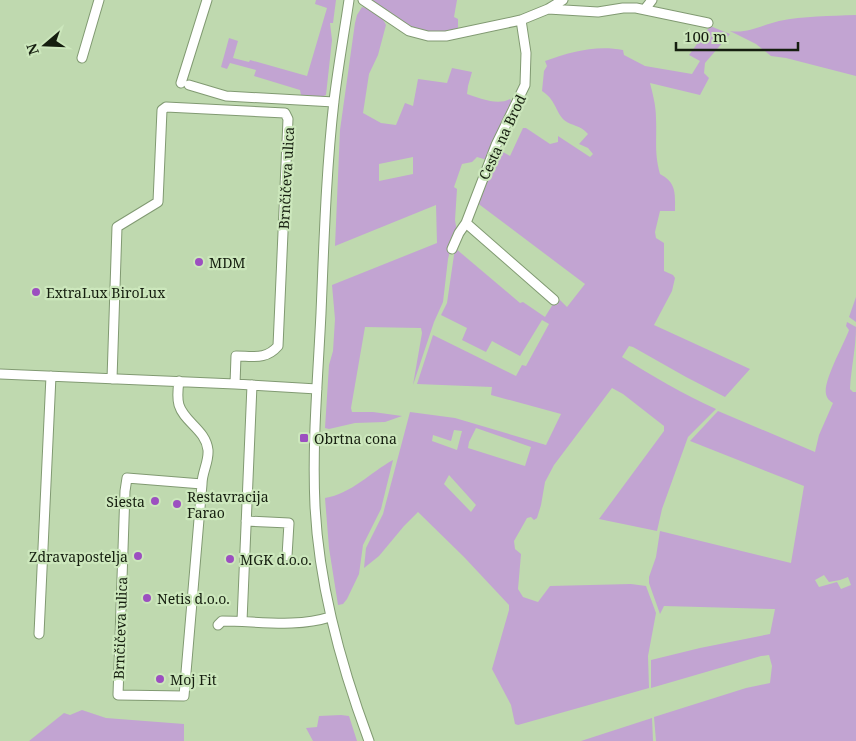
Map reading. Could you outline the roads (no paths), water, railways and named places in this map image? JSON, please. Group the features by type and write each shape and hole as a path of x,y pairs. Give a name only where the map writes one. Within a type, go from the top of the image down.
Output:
{"street":[{"path":"82,58 99,0"},
{"path":"207,0 185,84 226,96 334,102"},
{"path":"348,0 334,102 323,255 317,388 315,506 330,617 354,699 369,741"},
{"path":"363,0 409,31 428,36 446,36 521,20 548,10 563,0"},
{"path":"645,9 652,0"},
{"path":"548,10 593,12 622,8 645,9 708,23"},
{"name":"Cesta na Brod","path":"452,249 458,233 466,224 496,145 525,86 526,53 521,20"},
{"name":"Brnčičeva ulica","path":"112,379 117,227 158,202 162,110 166,107 285,113 288,119 278,346 271,354 264,356 236,356 235,384"},
{"path":"466,224 554,300"},
{"path":"0,374 317,388"},
{"path":"39,634 51,376"},
{"name":"Brnčičeva ulica","path":"178,381 178,403 182,413 200,432 208,449 207,465 202,478 202,484 184,696 118,695 127,478 202,484"},
{"path":"242,621 252,384"},
{"path":"246,521 289,523 287,556"},
{"path":"218,625 222,621 296,623 322,620 330,617"}],"place":[{"name":"MDM","path":"199,262"},
{"name":"ExtraLux BiroLux","path":"36,292"},
{"name":"Obrtna cona","path":"304,438"},
{"name":"Siesta","path":"155,501"},
{"name":"Restavracija Farao","path":"177,504"},
{"name":"Zdravapostelja","path":"138,556"},
{"name":"MGK d.o.o.","path":"230,559"},
{"name":"Netis d.o.o.","path":"147,598"},
{"name":"Moj Fit","path":"160,679"}]}
